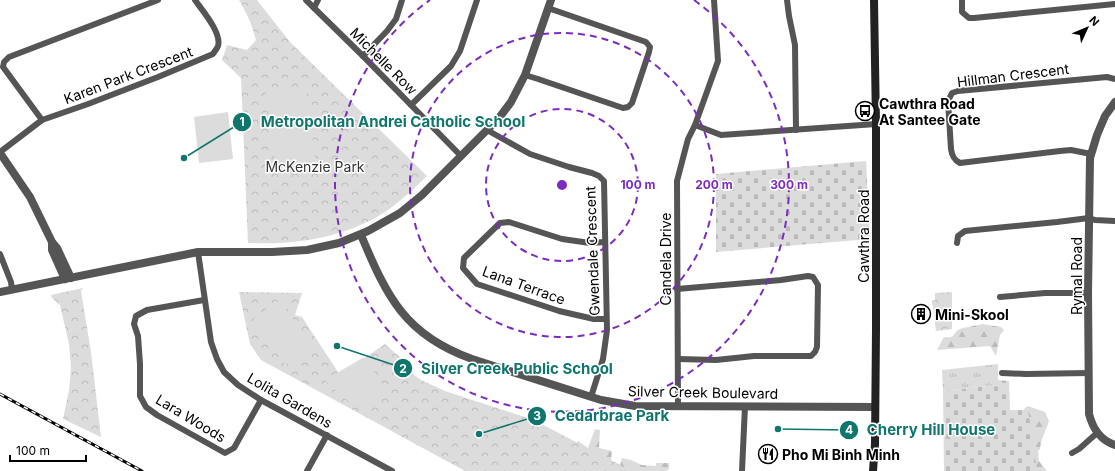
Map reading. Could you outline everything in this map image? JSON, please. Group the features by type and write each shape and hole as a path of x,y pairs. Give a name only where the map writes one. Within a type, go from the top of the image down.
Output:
{"main road":[{"name":"Cawthra Road","path":"873,471 875,444 876,124 874,0"}],"street":[{"path":"42,120 3,67 6,60 158,0"},
{"name":"Karen Park Crescent","path":"0,153 42,120 158,77 213,54 218,46 219,40 217,33 195,0"},
{"name":"Michelle Row","path":"306,0 461,156"},
{"path":"314,8 318,0"},
{"path":"363,56 387,31 396,19 402,0"},
{"path":"411,105 451,66 460,51 477,0"},
{"name":"Candela Drive","path":"678,406 677,181 688,139 695,125 718,61 714,0"},
{"path":"787,0 795,45 796,130"},
{"path":"962,0 962,12 969,18 1115,4"},
{"path":"0,292 198,252 295,251 339,243 361,235 400,213 422,195 487,130 511,102 525,75 549,4 646,42 650,47 632,103 628,107 623,108 525,75"},
{"name":"Hillman Crescent","path":"1091,154 1071,150 960,164 955,161 952,156 948,101 952,93 958,91 1107,77 1115,79"},
{"name":"Rymal Road","path":"1097,433 1092,425 1089,414 1088,292 1091,154 1105,116 1115,102"},
{"path":"695,125 721,135 876,124"},
{"name":"Gwendale Crescent","path":"487,130 530,154 592,173 599,176 604,181 607,330 603,359 591,397"},
{"path":"0,153 30,197 52,242 57,248 68,278"},
{"path":"957,244 956,238 965,231 1089,218 1095,220 1115,221"},
{"name":"Lana Terrace","path":"605,242 590,243 562,239 509,222 500,223 464,258 463,268 477,284 559,311 594,319 606,319"},
{"name":"Silver Creek Boulevard","path":"361,235 392,299 409,321 432,340 454,352 472,359 601,400 635,406 875,407"},
{"name":"Lolita Gardens","path":"198,252 211,342 220,366 224,372 238,385 261,400 392,471"},
{"path":"0,254 11,282 12,290"},
{"path":"677,289 781,280 808,276 813,277 818,285 817,347 811,356 754,356 716,360 678,359"},
{"path":"1000,297 1045,293 1088,292"},
{"name":"Lara Woods","path":"204,300 147,310 136,316 134,324 138,336 140,396 146,407 157,415 225,453 234,448 261,400"},
{"path":"1002,373 1089,373"},
{"path":"742,471 745,406"},
{"path":"1072,453 1079,449 1097,433 1106,441 1115,445"},
{"path":"307,471 327,435"}],"green space":[{"name":"McKenzie Park","path":"239,0 257,0 290,42 427,176 392,207 357,227 331,235 305,240 281,243 248,243 241,78 222,60 227,45 247,50 256,40 249,19"},
{"path":"306,87 316,166 276,171 266,92"},
{"path":"228,112 233,159 199,163 194,117"},
{"path":"866,161 870,239 716,252 716,174"},
{"path":"83,288 81,291 91,352 101,437 63,419 69,390 71,367 69,344 60,305 52,298 51,295"},
{"path":"239,292 302,293 295,315 302,317 340,375 385,344 412,368 410,372 421,380 445,391 534,420 631,471 465,471 261,360 250,344"},
{"path":"952,292 952,329 936,331 932,301 935,300 935,293"},
{"path":"280,300 312,348 285,365 254,318"},
{"path":"982,324 1001,327 1004,330 1000,335 996,356 990,346 937,350 944,337 951,337 960,329"},
{"path":"364,357 388,392 375,403 364,406 351,403 345,399 325,380"},
{"path":"998,364 998,385 943,391 942,370"},
{"path":"998,380 1009,381 1010,410 1028,410 1037,471 944,471 943,391 998,385"},
{"path":"1028,406 1045,412 1049,421 1038,451 1039,461 1047,471 1036,471 1024,409"},
{"path":"595,429 600,430 599,448 612,451 611,460 620,465 622,458 642,465 656,466 656,463 669,463 669,469 666,471 560,471 575,451 578,441 588,448"}],"railway":[{"path":"0,394 142,471"}],"place":[{"name":"Cawthra Road At Santee Gate","path":"865,111"},
{"name":"Metropolitan Andrei Catholic School","path":"184,158"},
{"name":"Mini-Skool","path":"921,314"},
{"name":"Silver Creek Public School","path":"337,346"},
{"name":"Cherry Hill House","path":"778,429"},
{"name":"Cedarbrae Park","path":"479,434"},
{"name":"Pho Mi Binh Minh","path":"768,454"}]}
